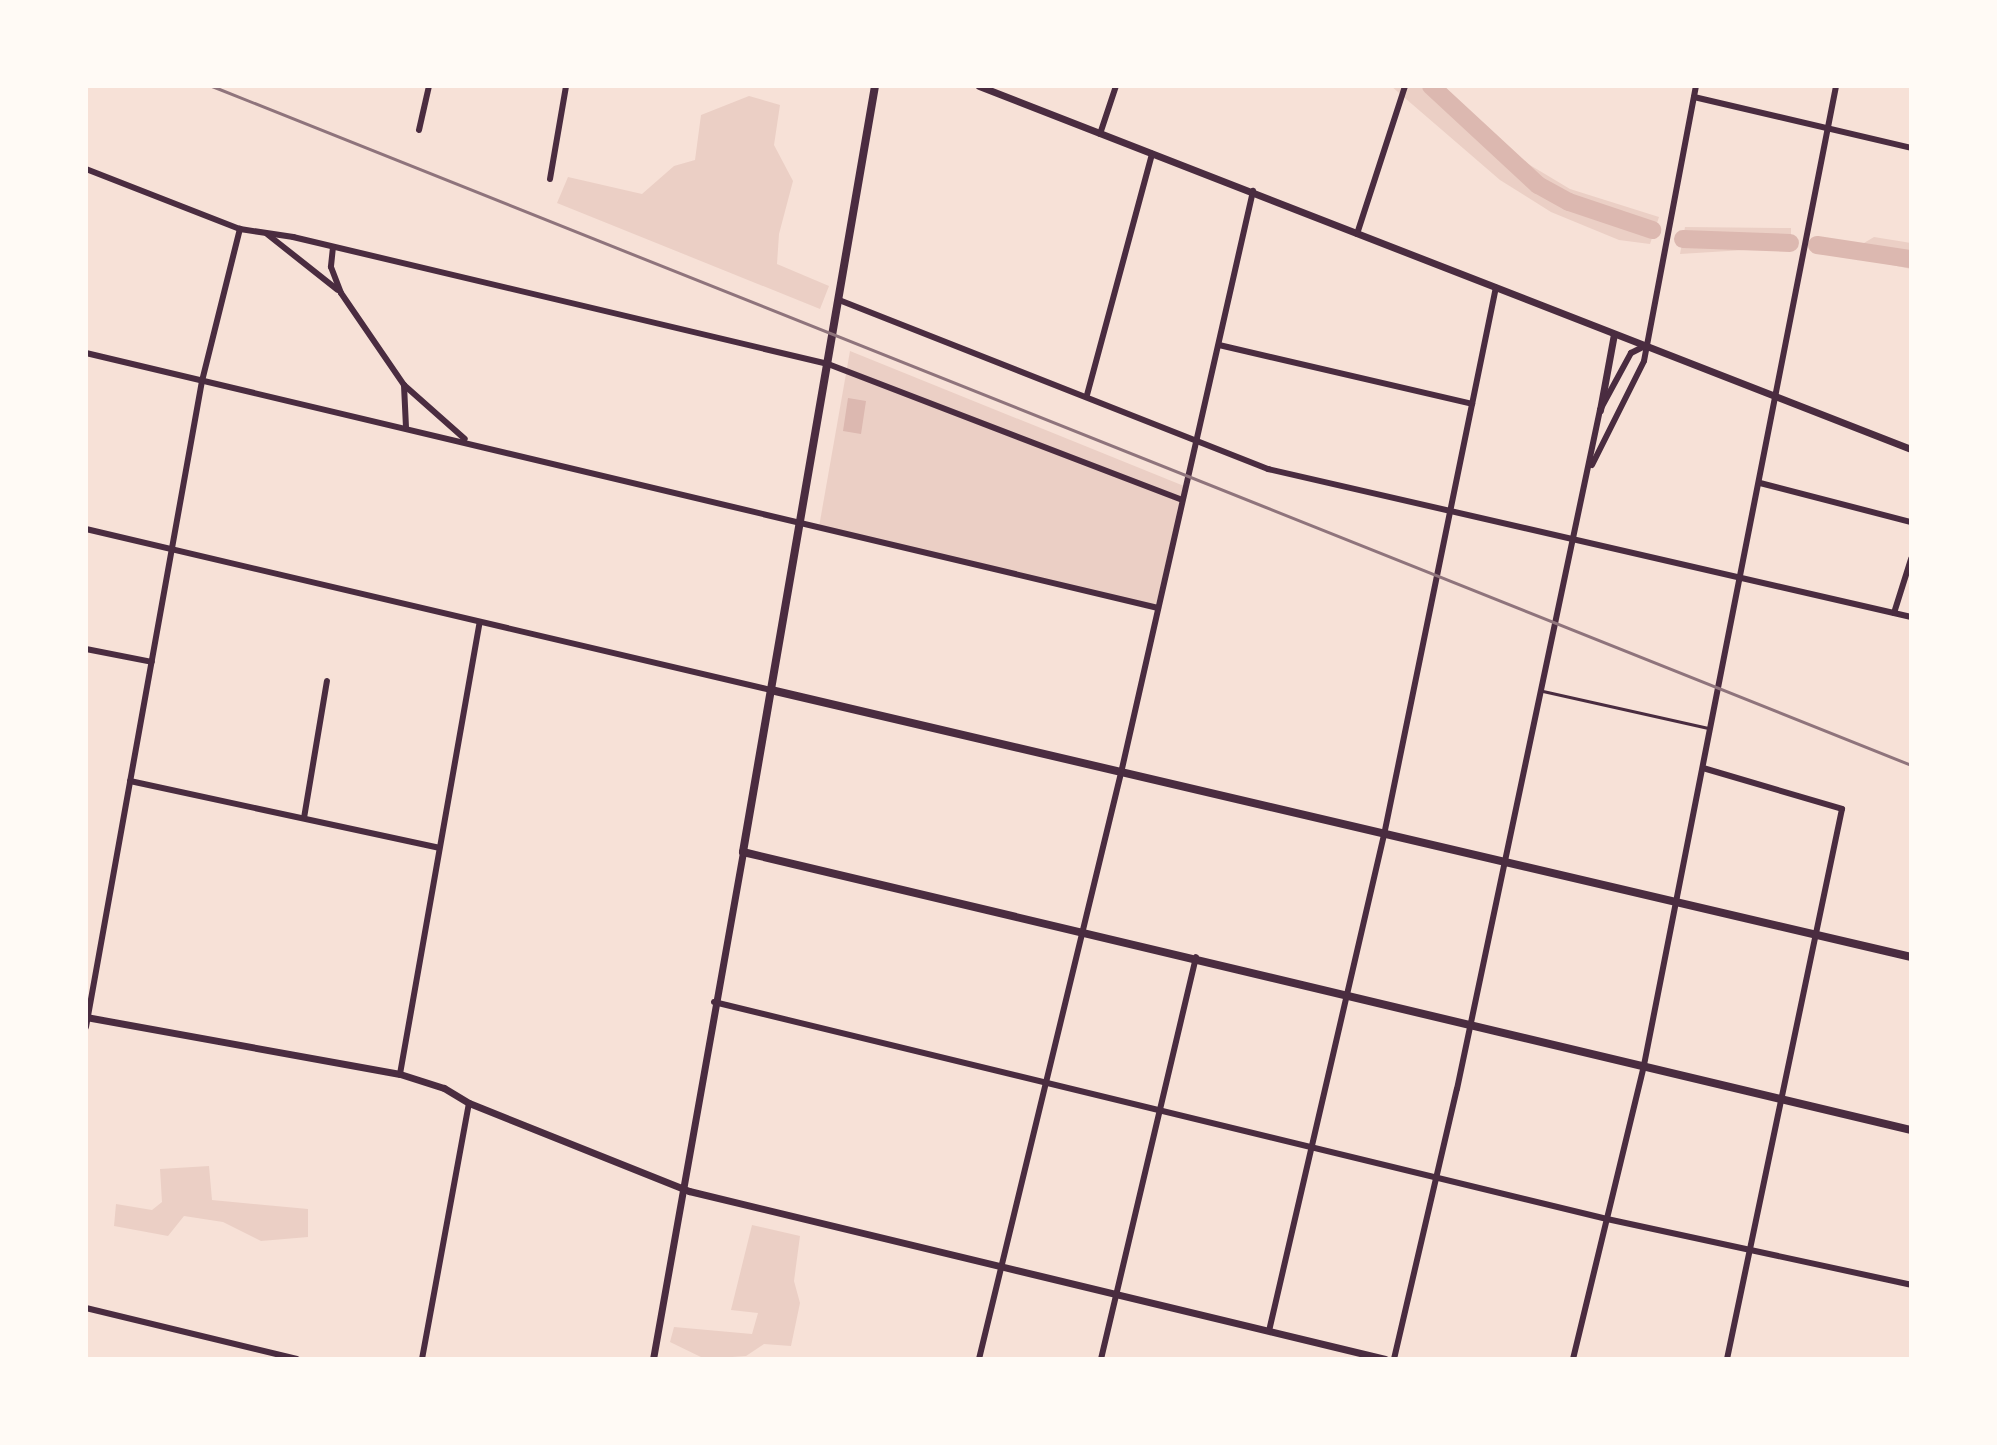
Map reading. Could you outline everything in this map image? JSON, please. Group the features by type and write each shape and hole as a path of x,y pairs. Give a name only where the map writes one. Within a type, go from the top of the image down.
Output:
{"main road":[{"path":"875,86 743,852 1082,933 1196,957 1911,1130"},
{"path":"771,690 1911,957"}],"street":[{"path":"419,130 429,86"},
{"path":"550,179 566,86"},
{"path":"979,86 1911,449"},
{"path":"1100,134 1116,86"},
{"path":"1591,465 1644,361 1696,86"},
{"path":"1573,1359 1644,1065 1810,236 1836,86"},
{"path":"1357,233 1405,87"},
{"path":"1694,97 1911,148"},
{"path":"1087,396 1152,154"},
{"path":"86,169 240,229 333,247 828,364 1182,500"},
{"path":"979,1359 1121,770 1253,191"},
{"path":"240,229 202,381 86,1021 400,1074 444,1088 469,1103 683,1189 1385,1359"},
{"path":"265,233 341,293"},
{"path":"333,247 331,267 341,293 404,386 467,441"},
{"path":"1269,1331 1384,835 1444,550 1447,510 1496,287"},
{"path":"839,300 1268,468 1911,617"},
{"path":"1394,1359 1471,1023 1575,540 1614,334"},
{"path":"1219,345 1472,404"},
{"path":"1600,410 1631,354 1645,346"},
{"path":"86,353 467,441 1158,608"},
{"path":"404,386 406,427"},
{"path":"1760,483 1911,522"},
{"path":"86,529 771,690"},
{"path":"1894,613 1911,559"},
{"path":"400,1074 480,622"},
{"path":"86,649 152,662"},
{"path":"304,818 327,681"},
{"path":"1703,768 1842,809 1727,1359"},
{"path":"130,781 439,849"},
{"path":"653,1359 714,1002 743,852"},
{"path":"1101,1359 1196,957"},
{"path":"714,1002 1161,1113 1436,1175 1607,1219 1911,1285"},
{"path":"422,1359 469,1103"},
{"path":"86,1308 297,1359"}],"lane":[{"path":"1542,691 1711,729"}],"shaded area":[{"path":"1391,86 1444,86 1515,156 1570,189 1659,217 1650,244 1619,240 1551,212 1500,180"},
{"path":"749,96 780,105 774,145 793,181 779,234 777,264 829,286 820,309 557,203 568,177 642,194 674,166 695,160 701,115"},
{"path":"1685,227 1791,228 1791,247 1680,254"},
{"path":"1874,237 1911,243 1911,269 1858,258 1864,243"},
{"path":"850,351 1184,486 1156,605 819,527"},
{"path":"848,398 866,401 861,434 843,431"},
{"path":"209,1166 212,1200 308,1209 308,1237 261,1241 223,1222 184,1216 168,1236 114,1226 116,1204 152,1210 162,1202 160,1169"},
{"path":"752,1225 800,1236 794,1281 800,1303 791,1346 764,1344 746,1356 705,1359 670,1342 674,1327 752,1334 758,1313 731,1310"}],"waterway":[{"path":"1431,86 1538,185 1569,202 1652,230"},
{"path":"1683,239 1790,243"},
{"path":"1817,245 1911,259"}],"railway":[{"path":"212,86 1911,765"}]}
